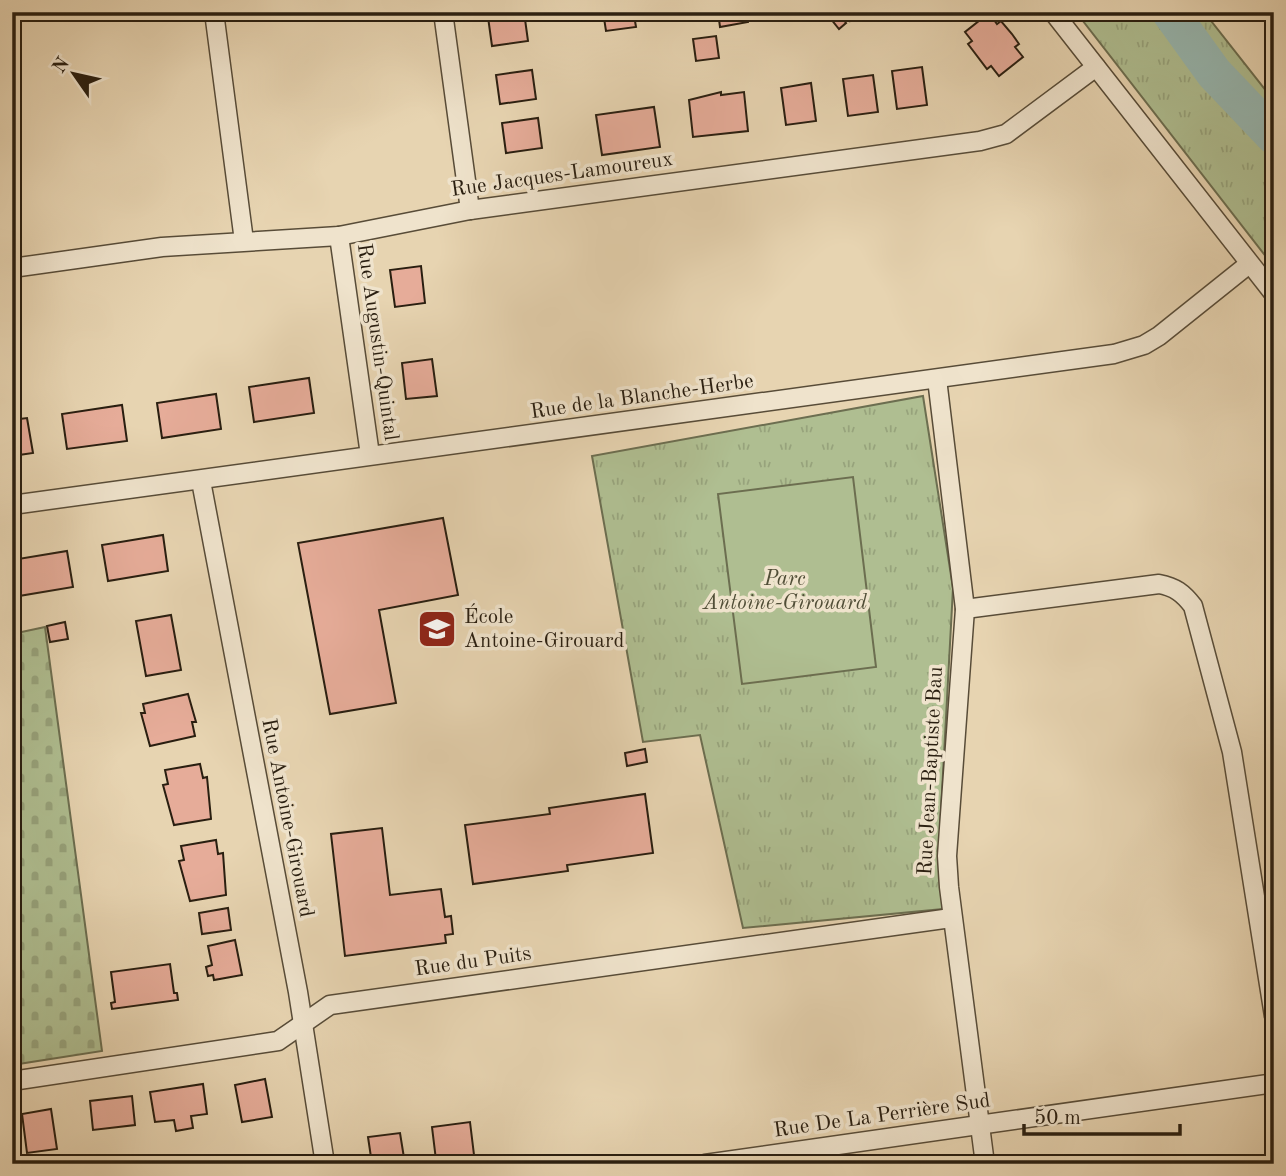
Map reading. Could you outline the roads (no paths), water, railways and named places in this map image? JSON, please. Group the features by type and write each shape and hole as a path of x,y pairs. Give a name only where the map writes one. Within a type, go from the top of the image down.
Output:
{"street":[{"path":"214,12 244,241"},
{"path":"443,12 470,210"},
{"path":"1053,12 1274,295"},
{"name":"Rue Jacques-Lamoureux","path":"12,268 162,247 339,236 470,210 993,138 1023,123 1096,67"},
{"name":"Rue Augustin-Quintal","path":"339,236 370,455"},
{"name":"Rue de la Blanche-Herbe","path":"12,505 1114,354 1144,345 1250,264"},
{"name":"Rue Jean-Baptiste Bau","path":"937,379 965,609 947,856 951,918 985,1164"},
{"name":"Rue Antoine-Girouard","path":"201,481 302,1024 325,1164"},
{"path":"965,609 1159,584 1172,586 1184,594 1193,606 1232,752 1274,1016"},
{"name":"Rue du Puits","path":"12,1081 278,1041 330,1005 951,918"},
{"name":"Rue De La Perrière Sud","path":"705,1164 1274,1083"}],"waterway":[{"path":"1170,12 1214,73 1274,136"}],"place":[{"name":"École Antoine-Girouard","path":"437,629"}],"park label":[{"name":"Parc Antoine-Girouard","path":"785,591"}]}
